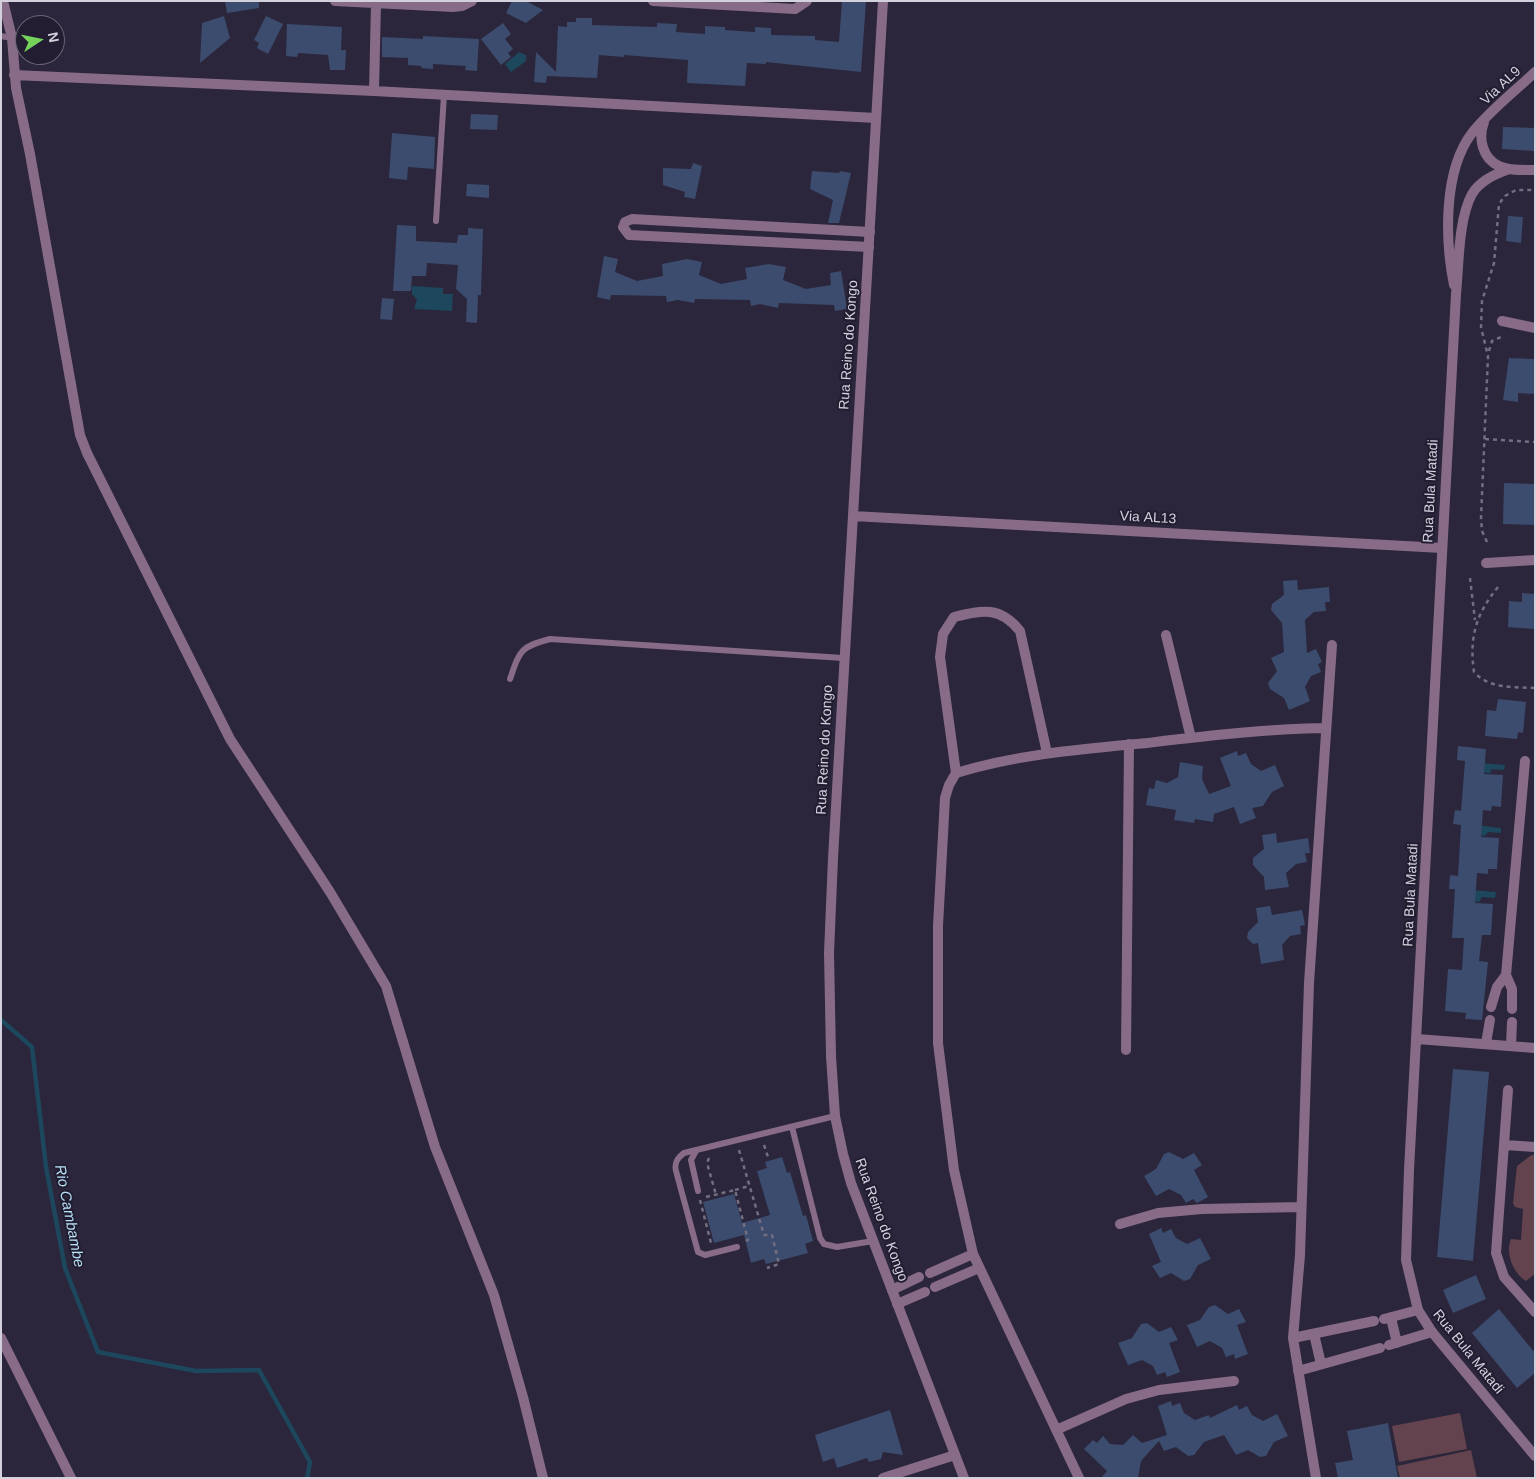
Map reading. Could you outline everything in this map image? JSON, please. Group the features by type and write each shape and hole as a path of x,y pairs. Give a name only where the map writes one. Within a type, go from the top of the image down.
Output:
{"street":[{"path":"3,1 12,38 14,75 80,434 87,453 230,740 330,892 386,986 435,1147 494,1295 523,1397 543,1478"},
{"path":"335,1 462,6 472,1"},
{"path":"653,1 795,9 807,1"},
{"name":"Rua Reino do Kongo","path":"883,1 843,658 829,953 832,1082 835,1116 851,1183 964,1478"},
{"path":"374,91 376,4"},
{"name":"Via AL9","path":"1485,119 1535,72"},
{"path":"14,75 374,91 876,118"},
{"path":"1485,119 1480,131 1486,154 1500,167 1535,170"},
{"name":"Rua Bula Matadi","path":"1456,294 1448,256 1449,216 1455,169 1466,142 1485,119"},
{"name":"Rua Bula Matadi","path":"1510,169 1489,178 1473,193 1464,219 1456,294 1409,1170 1406,1260 1418,1310 1432,1332 1535,1456"},
{"path":"869,247 629,235 623,227 625,222 632,219 870,232"},
{"path":"1502,321 1535,328"},
{"name":"Via AL13","path":"852,516 1442,548"},
{"path":"1486,564 1535,560"},
{"path":"956,773 940,657 943,634 954,617 975,612 995,612 1011,619 1020,631 1047,753"},
{"path":"1166,636 1191,738"},
{"path":"1316,1478 1293,1338 1300,1255 1309,983 1332,645"},
{"path":"1079,1478 973,1254 954,1170 938,1043 938,926 942,832 948,785 956,773 984,765 1047,753 1259,731 1325,728"},
{"path":"1126,1050 1129,744"},
{"path":"1512,1009 1512,989 1506,975 1525,762"},
{"path":"1491,1007 1497,987 1506,975"},
{"path":"1486,1043 1490,1020"},
{"path":"1511,1046 1512,1022"},
{"path":"1417,1039 1535,1048"},
{"path":"1508,1090 1496,1253 1504,1277 1535,1312"},
{"path":"1505,1145 1535,1147"},
{"path":"1120,1224 1158,1213 1202,1209 1301,1207"},
{"path":"930,1273 973,1254"},
{"path":"897,1304 979,1268"},
{"path":"892,1290 919,1278"},
{"path":"1293,1338 1418,1310"},
{"path":"1383,1319 1389,1345"},
{"path":"1298,1371 1432,1332"},
{"path":"1314,1334 1321,1364"},
{"path":"1,1338 71,1478"},
{"path":"1056,1430 1126,1400 1159,1390 1234,1381"},
{"path":"883,1478 955,1455"}],"lane":[{"path":"1,36 12,38"},
{"path":"436,221 444,95"},
{"path":"510,678 519,652 533,644 550,639 843,658"},
{"path":"738,1244 706,1255 698,1252 676,1171 675,1164 679,1157 699,1150 835,1116"},
{"path":"792,1127 813,1212 824,1244 837,1247 873,1241"},
{"path":"698,1191 691,1163 693,1153 699,1150"},
{"path":"679,1157 686,1157 691,1163"}],"path":[{"path":"1488,356 1481,327 1482,301 1494,263 1499,204 1505,196 1516,190 1535,190"},
{"path":"1487,542 1482,531 1481,518 1488,356 1492,341 1501,337"},
{"path":"1484,439 1535,442"},
{"path":"1470,578 1476,622 1473,666 1479,677 1496,685 1535,688"},
{"path":"1476,622 1486,602 1498,587"},
{"path":"755,1145 771,1141"},
{"path":"764,1143 768,1157"},
{"path":"730,1151 747,1147"},
{"path":"739,1149 764,1235 772,1236 779,1264 766,1268"},
{"path":"714,1155 707,1160 707,1163 716,1195"},
{"path":"713,1249 700,1199 749,1186"},
{"path":"735,1190 748,1240 738,1244"}],"shaded area":[{"path":"1535,1154 1535,1274 1526,1281 1517,1273 1511,1262 1509,1244 1511,1239 1521,1240 1523,1209 1515,1207 1513,1203 1517,1166"},
{"path":"1460,1413 1467,1449 1399,1462 1392,1426"},
{"path":"1471,1450 1477,1478 1400,1478 1397,1466"}],"water":[{"path":"519,52 526,55 526,61 511,72 505,64"},
{"path":"412,286 443,288 443,294 453,294 452,311 414,309 417,300 412,294"},
{"path":"1481,763 1505,765 1504,770 1492,769 1490,773 1480,772"},
{"path":"1476,825 1501,828 1501,833 1488,832 1485,836 1475,835"},
{"path":"1469,890 1496,892 1495,898 1482,897 1479,902 1468,900"}],"building":[{"path":"225,1 259,1 259,8 227,13"},
{"path":"512,1 526,1 543,10 526,23 506,13"},
{"path":"842,1 866,1 861,72 766,62 766,64 747,63 745,86 687,83 688,60 599,55 597,78 547,76 546,83 534,82 536,52 556,72 558,26 567,27 567,22 576,22 576,18 592,18 592,25 657,27 657,23 677,24 676,32 705,34 705,26 725,27 725,30 755,32 755,27 771,28 771,35 815,36 815,40 839,42"},
{"path":"224,16 230,38 200,63 202,23"},
{"path":"266,16 283,24 268,54 257,48 259,43 254,40"},
{"path":"503,23 511,34 505,39 513,49 508,53 511,57 501,65 481,39"},
{"path":"287,24 342,27 341,50 346,50 345,70 330,70 328,55 298,53 297,57 286,56"},
{"path":"423,36 479,39 477,71 465,70 466,66 433,64 433,69 421,68 422,66 408,65 408,58 382,57 382,37 423,39"},
{"path":"471,114 498,115 497,130 470,129"},
{"path":"1503,127 1535,128 1535,151 1502,149"},
{"path":"392,133 435,137 434,169 408,167 407,180 389,178"},
{"path":"693,163 702,166 695,199 684,197 685,192 663,185 663,168 691,169"},
{"path":"812,171 851,173 839,223 828,223 833,200 810,189"},
{"path":"467,184 489,185 489,198 466,196"},
{"path":"1508,216 1523,217 1521,243 1506,241"},
{"path":"397,225 416,226 416,241 457,243 458,235 468,235 468,228 483,229 481,295 478,295 477,323 466,322 467,299 456,289 458,265 427,263 426,276 412,276 411,291 393,291"},
{"path":"604,256 618,259 615,272 637,281 663,276 662,264 687,259 702,262 699,275 721,284 747,279 745,268 769,264 786,267 783,280 806,289 831,285 830,273 841,271 847,309 835,311 834,305 779,303 778,308 760,304 751,306 750,300 695,299 694,303 678,300 667,302 666,296 611,295 610,300 597,297"},
{"path":"382,298 394,299 392,320 380,319"},
{"path":"1509,358 1534,359 1535,392 1533,394 1518,393 1518,402 1503,400"},
{"path":"1504,483 1535,484 1535,525 1503,524"},
{"path":"1297,580 1298,590 1329,587 1330,602 1325,602 1326,611 1314,612 1305,620 1307,653 1316,649 1322,662 1318,664 1321,672 1311,676 1305,687 1310,701 1289,710 1284,698 1270,689 1268,683 1277,671 1271,658 1284,652 1282,623 1271,610 1272,604 1284,595 1283,581"},
{"path":"1522,593 1535,594 1535,629 1508,627 1509,601 1522,602"},
{"path":"1498,699 1526,702 1523,733 1518,732 1517,739 1485,736 1487,710 1496,711"},
{"path":"1458,746 1486,749 1484,774 1503,775 1501,807 1492,806 1491,811 1483,810 1481,837 1499,838 1497,869 1488,869 1488,874 1477,873 1475,903 1493,904 1491,935 1482,935 1479,961 1488,962 1482,1020 1465,1019 1466,1013 1445,1011 1448,969 1462,970 1464,938 1452,938 1455,889 1449,889 1450,875 1458,876 1461,825 1453,824 1455,810 1461,811 1465,761 1457,760"},
{"path":"1237,751 1238,756 1246,753 1251,764 1261,771 1275,765 1284,786 1272,792 1263,806 1252,808 1256,818 1240,824 1234,807 1214,814 1213,822 1195,819 1194,823 1174,820 1176,810 1146,805 1149,788 1154,789 1156,780 1167,783 1178,777 1180,762 1203,766 1202,779 1209,794 1231,786 1220,758"},
{"path":"1276,833 1277,843 1308,838 1310,853 1305,853 1307,862 1296,864 1286,873 1289,887 1265,890 1264,877 1253,865 1253,858 1264,849 1262,835"},
{"path":"1270,906 1272,915 1302,910 1305,925 1300,926 1301,934 1290,936 1282,945 1284,960 1261,964 1258,943 1253,944 1247,938 1248,932 1258,922 1256,908"},
{"path":"1453,1069 1489,1072 1473,1261 1437,1257"},
{"path":"1169,1152 1183,1159 1194,1153 1202,1165 1194,1170 1208,1197 1197,1203 1193,1199 1186,1203 1181,1195 1169,1189 1156,1196 1144,1176 1156,1169 1164,1154"},
{"path":"782,1157 787,1173 790,1172 803,1216 806,1215 813,1241 805,1244 808,1253 766,1264 764,1259 751,1263 744,1235 714,1243 703,1202 734,1194 742,1223 770,1215 757,1171 767,1168 765,1162"},
{"path":"1161,1228 1163,1233 1171,1229 1176,1238 1187,1244 1200,1238 1211,1259 1198,1265 1190,1279 1184,1281 1171,1273 1160,1278 1152,1266 1161,1262 1149,1234"},
{"path":"1476,1275 1486,1299 1453,1313 1443,1290"},
{"path":"1215,1305 1228,1314 1239,1309 1246,1322 1237,1325 1248,1354 1235,1359 1234,1354 1226,1357 1222,1348 1210,1341 1197,1347 1187,1325 1200,1320 1209,1307"},
{"path":"1499,1309 1535,1353 1535,1373 1517,1388 1472,1333"},
{"path":"1147,1323 1159,1332 1171,1327 1178,1340 1169,1343 1180,1372 1167,1377 1165,1372 1157,1375 1153,1366 1142,1360 1128,1365 1118,1343 1132,1338 1141,1324"},
{"path":"1171,1401 1172,1406 1180,1403 1184,1413 1195,1420 1209,1415 1210,1418 1237,1405 1239,1410 1247,1406 1252,1415 1263,1421 1277,1414 1288,1436 1274,1442 1266,1456 1260,1457 1248,1450 1236,1455 1224,1435 1204,1442 1194,1455 1188,1456 1176,1447 1164,1451 1159,1441 1141,1461 1138,1478 1101,1478 1107,1471 1084,1449 1093,1440 1097,1443 1103,1436 1110,1444 1123,1445 1133,1435 1142,1443 1167,1435 1158,1406"},
{"path":"890,1410 903,1455 883,1452 881,1459 869,1462 867,1458 837,1468 834,1458 823,1462 815,1435"},
{"path":"1388,1423 1398,1478 1338,1478 1335,1463 1353,1460 1347,1431"}],"waterway":[{"name":"Rio Cambambe","path":"1,1020 32,1047 46,1167 65,1268 98,1352 196,1371 259,1370 310,1462 307,1478"}]}
